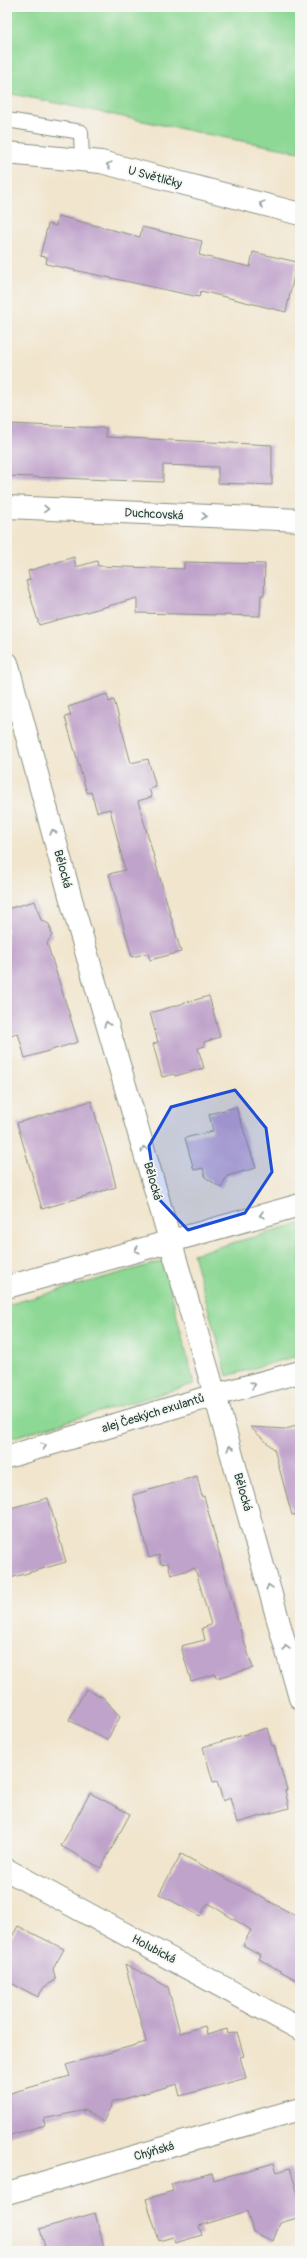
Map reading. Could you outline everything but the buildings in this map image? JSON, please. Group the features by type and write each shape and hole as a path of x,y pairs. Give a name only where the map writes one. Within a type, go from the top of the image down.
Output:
{"street":[{"name":"U Světličky","path":"7,154 101,162 300,214"},
{"name":"Duchcovská","path":"7,507 300,520"},
{"name":"Bělocká","path":"7,663 72,904 215,1395 300,1698"},
{"path":"7,1287 170,1240 300,1205"},
{"name":"alej Českých exulantů","path":"7,1457 215,1395 300,1372"},
{"name":"Holubická","path":"7,1870 300,2028"},
{"name":"Chýňská","path":"7,2193 300,2109"}],"lane":[{"path":"7,120 82,132 82,161"}],"highlighted area":[{"path":"235,1090 266,1128 272,1172 245,1213 188,1230 156,1196 149,1146 171,1107"}],"green space":[{"path":"7,7 300,7 300,152 7,93"},
{"path":"300,1224 300,1355 227,1376 193,1254"},
{"path":"163,1261 194,1384 7,1439 7,1305"}]}
